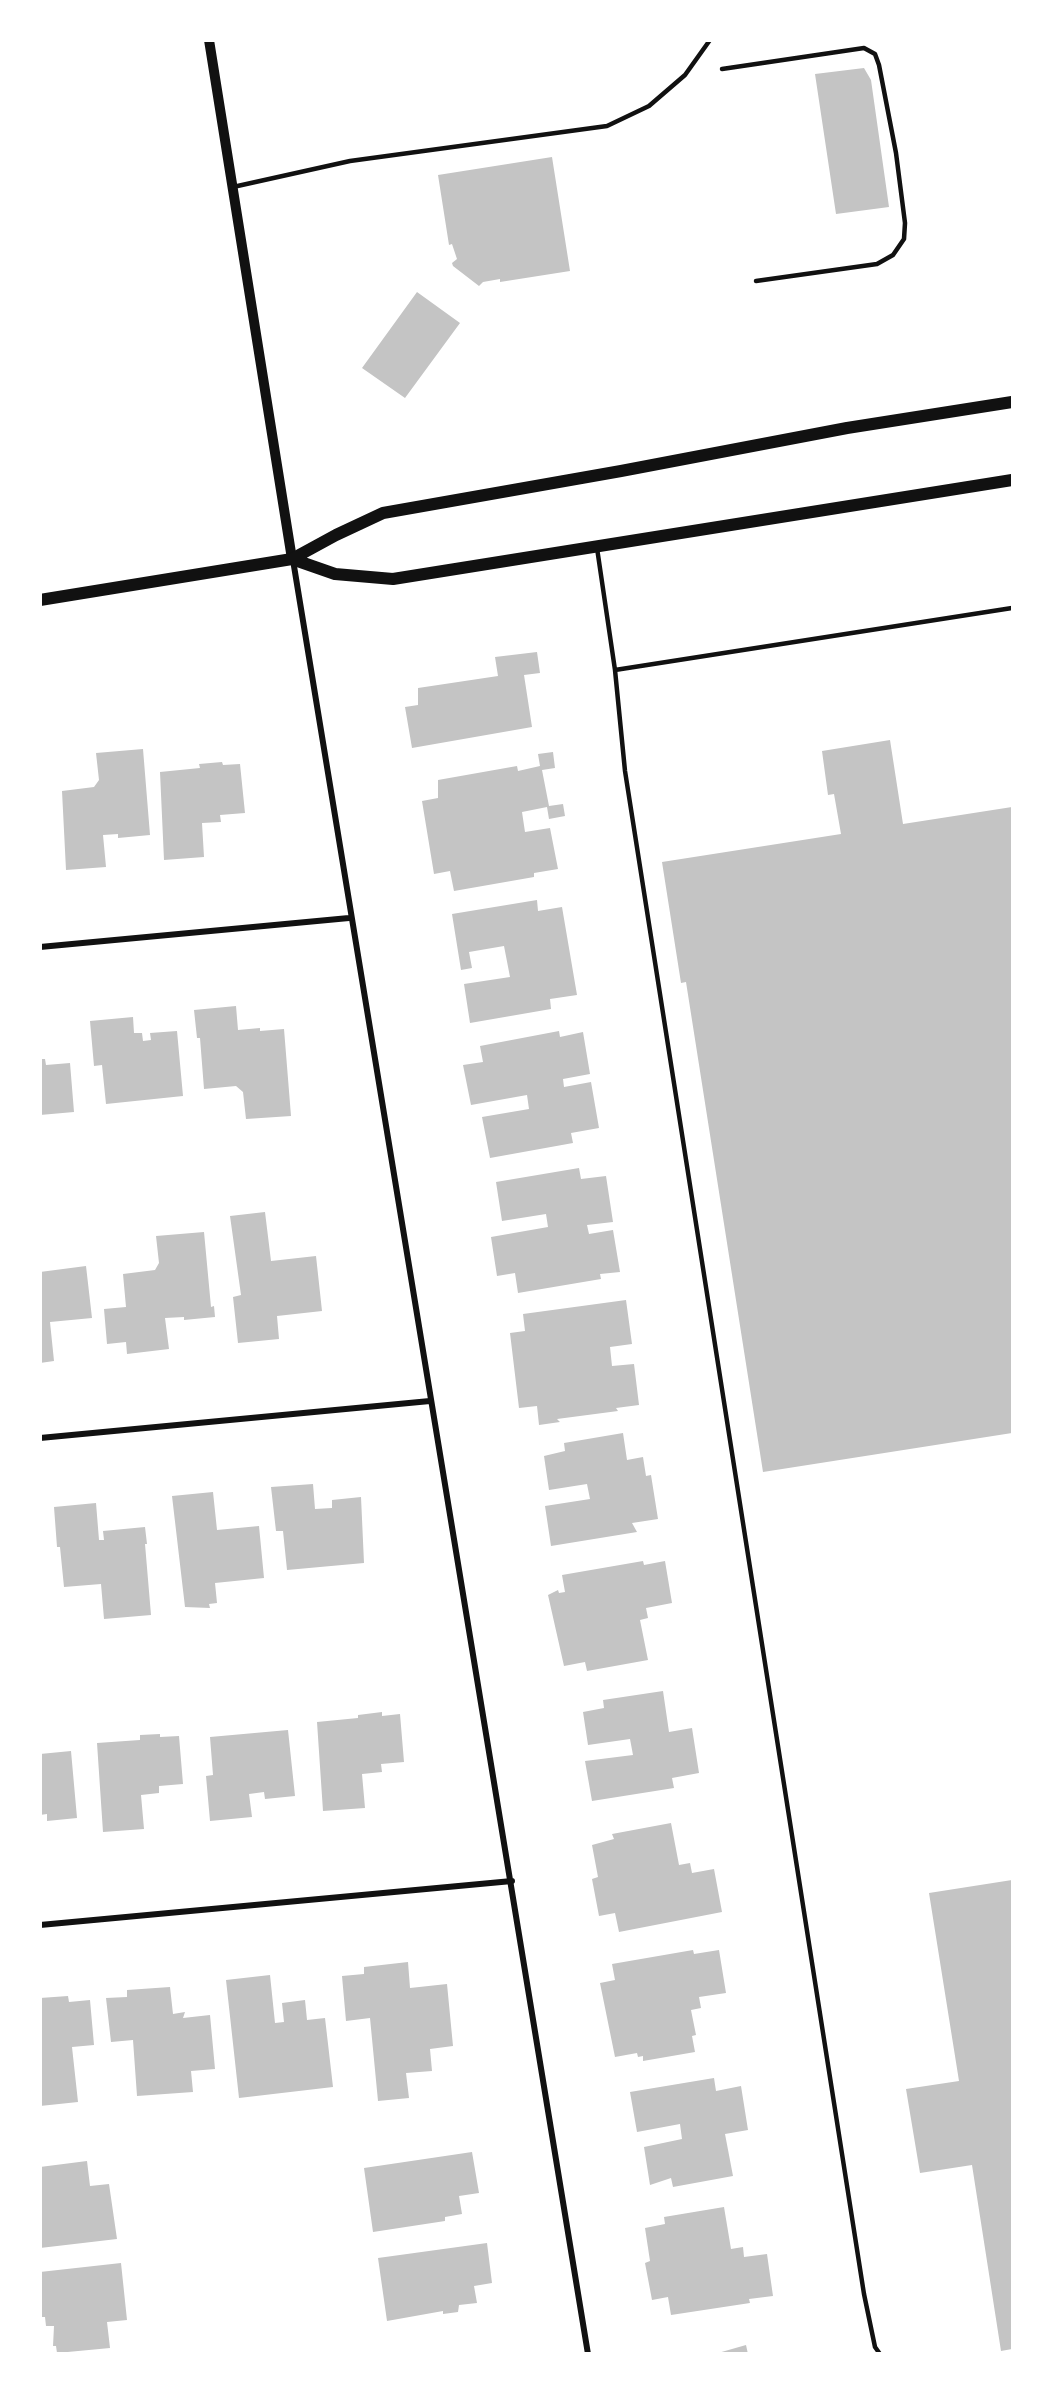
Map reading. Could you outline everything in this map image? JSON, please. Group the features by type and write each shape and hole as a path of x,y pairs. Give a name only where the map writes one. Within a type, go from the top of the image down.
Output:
{"main road":[{"path":"40,600 292,559 383,513 847,428 1012,402"},
{"path":"292,559 335,574 393,579 1011,481"}],"street":[{"path":"209,40 350,918 512,1881 588,2354"},
{"path":"40,947 350,918"},
{"path":"40,1438 430,1401"},
{"path":"40,1925 512,1881"}],"lane":[{"path":"232,187 350,161 607,126 649,106 685,75 710,40"},
{"path":"722,69 864,48 875,54 879,65 896,153 905,223 904,239 893,255 877,264 756,281"},
{"path":"597,547 615,670 625,771 864,2294 875,2347 880,2354"},
{"path":"615,670 1012,608"}],"building":[{"path":"864,68 871,80 889,207 836,214 815,74"},
{"path":"552,157 570,271 500,282 500,279 483,282 479,286 453,266 452,263 457,259 452,244 449,245 438,175"},
{"path":"417,292 460,323 405,398 362,368"},
{"path":"537,652 540,673 524,675 532,727 412,748 405,707 418,705 418,688 498,676 495,657"},
{"path":"890,740 903,824 1012,807 1012,1433 763,1472 686,982 681,983 662,862 841,834 834,794 828,795 822,751"},
{"path":"143,749 150,835 118,838 118,834 103,835 106,867 66,870 62,791 94,787 99,780 96,753"},
{"path":"553,752 555,768 542,770 549,806 563,804 565,816 549,819 547,807 522,812 525,832 550,828 558,869 534,873 534,877 454,891 450,871 434,874 422,801 438,798 438,780 517,766 518,771 540,766 538,754"},
{"path":"222,762 223,765 240,764 245,813 220,815 221,822 202,823 204,857 164,860 160,772 200,768 199,764"},
{"path":"537,900 538,911 562,907 577,995 550,999 551,1009 470,1023 464,984 510,977 504,946 469,952 472,968 461,970 452,914"},
{"path":"236,1006 238,1030 284,1029 291,1116 246,1119 243,1092 236,1086 204,1089 200,1038 197,1038 194,1010"},
{"path":"133,1017 134,1033 142,1033 143,1041 151,1040 150,1033 177,1031 183,1096 106,1104 102,1065 94,1066 90,1021"},
{"path":"559,1031 560,1037 583,1032 590,1074 563,1079 564,1087 591,1082 599,1128 571,1133 573,1143 490,1158 482,1117 529,1109 527,1095 471,1105 463,1065 483,1062 480,1046"},
{"path":"40,1059 45,1059 46,1065 70,1063 74,1112 40,1115"},
{"path":"579,1168 581,1179 606,1176 613,1222 587,1225 589,1234 613,1230 620,1272 600,1274 601,1279 518,1293 515,1273 497,1276 491,1237 548,1227 546,1214 502,1221 496,1182"},
{"path":"265,1212 271,1261 316,1256 322,1311 277,1316 279,1339 238,1343 233,1297 241,1295 230,1216"},
{"path":"204,1232 211,1307 214,1306 215,1317 184,1320 184,1317 165,1318 169,1349 127,1354 126,1342 107,1344 104,1309 126,1307 123,1274 155,1270 159,1263 156,1236"},
{"path":"86,1266 92,1318 50,1322 54,1361 40,1363 40,1272"},
{"path":"626,1300 632,1344 610,1347 612,1366 634,1364 639,1405 616,1408 618,1411 557,1419 560,1422 539,1425 537,1406 519,1408 510,1333 525,1331 523,1314"},
{"path":"623,1433 627,1460 643,1457 646,1476 651,1475 658,1519 632,1523 637,1532 551,1546 545,1506 590,1499 587,1484 549,1490 544,1456 565,1451 564,1443"},
{"path":"313,1484 315,1509 332,1508 332,1500 361,1497 364,1563 287,1570 283,1531 276,1531 271,1487"},
{"path":"213,1492 217,1530 259,1526 264,1578 215,1583 217,1603 209,1604 210,1608 185,1607 172,1496"},
{"path":"96,1503 99,1540 104,1540 103,1531 145,1527 151,1615 104,1619 101,1584 64,1587 60,1547 57,1547 54,1507"},
{"path":"643,1561 644,1565 665,1561 672,1603 646,1608 648,1618 640,1620 648,1660 587,1671 585,1662 564,1666 548,1595 558,1590 559,1593 565,1592 562,1575"},
{"path":"663,1691 669,1732 692,1728 699,1773 672,1778 674,1788 592,1801 585,1761 633,1755 630,1739 588,1745 583,1712 604,1708 603,1700"},
{"path":"382,1712 382,1716 400,1714 404,1762 381,1764 382,1772 362,1774 365,1808 323,1811 317,1722 358,1718 358,1715"},
{"path":"288,1730 295,1796 265,1799 264,1792 249,1794 252,1817 210,1821 206,1776 213,1775 210,1737"},
{"path":"160,1734 160,1737 179,1736 183,1784 159,1786 159,1793 141,1795 144,1829 103,1832 97,1743 140,1740 140,1735"},
{"path":"71,1751 77,1818 47,1821 47,1814 40,1815 40,1754"},
{"path":"671,1823 679,1865 690,1863 692,1873 714,1869 722,1912 619,1932 615,1913 599,1916 592,1879 598,1877 592,1845 614,1839 612,1834"},
{"path":"1012,1880 1012,2349 1001,2351 972,2165 920,2173 906,2089 959,2081 929,1893"},
{"path":"693,1950 694,1954 719,1950 726,1993 699,1997 701,2008 691,2010 696,2035 692,2036 695,2052 643,2061 643,2056 638,2057 637,2053 615,2057 600,1983 615,1980 612,1964"},
{"path":"408,1962 410,1988 447,1984 453,2046 430,2049 432,2071 406,2073 409,2098 378,2101 370,2018 346,2021 342,1976 364,1974 364,1967"},
{"path":"270,1975 275,2023 284,2022 282,2003 305,2000 307,2020 325,2018 333,2087 239,2098 226,1980"},
{"path":"170,1987 173,2014 185,2012 183,2018 210,2015 215,2069 191,2071 193,2092 137,2096 133,2040 111,2042 106,1998 127,1997 127,1990"},
{"path":"68,1996 69,2002 90,2000 94,2045 72,2047 78,2102 40,2106 40,1998"},
{"path":"714,2078 716,2091 741,2086 748,2130 725,2134 733,2176 673,2187 671,2178 650,2185 644,2147 682,2139 680,2124 637,2132 630,2092"},
{"path":"472,2152 479,2193 459,2196 462,2214 445,2217 445,2221 373,2232 364,2168"},
{"path":"87,2161 90,2186 109,2184 117,2239 40,2248 40,2167"},
{"path":"724,2207 731,2249 743,2247 744,2257 767,2254 773,2296 749,2299 750,2303 671,2315 668,2297 652,2300 645,2263 650,2261 645,2228 665,2224 664,2217"},
{"path":"487,2243 492,2283 474,2286 477,2303 459,2305 458,2312 443,2314 443,2311 387,2321 378,2258"},
{"path":"121,2263 127,2320 107,2322 110,2348 57,2353 56,2346 53,2346 54,2326 46,2326 45,2317 40,2317 40,2272"},
{"path":"746,2345 748,2354 718,2354 718,2353"}]}
